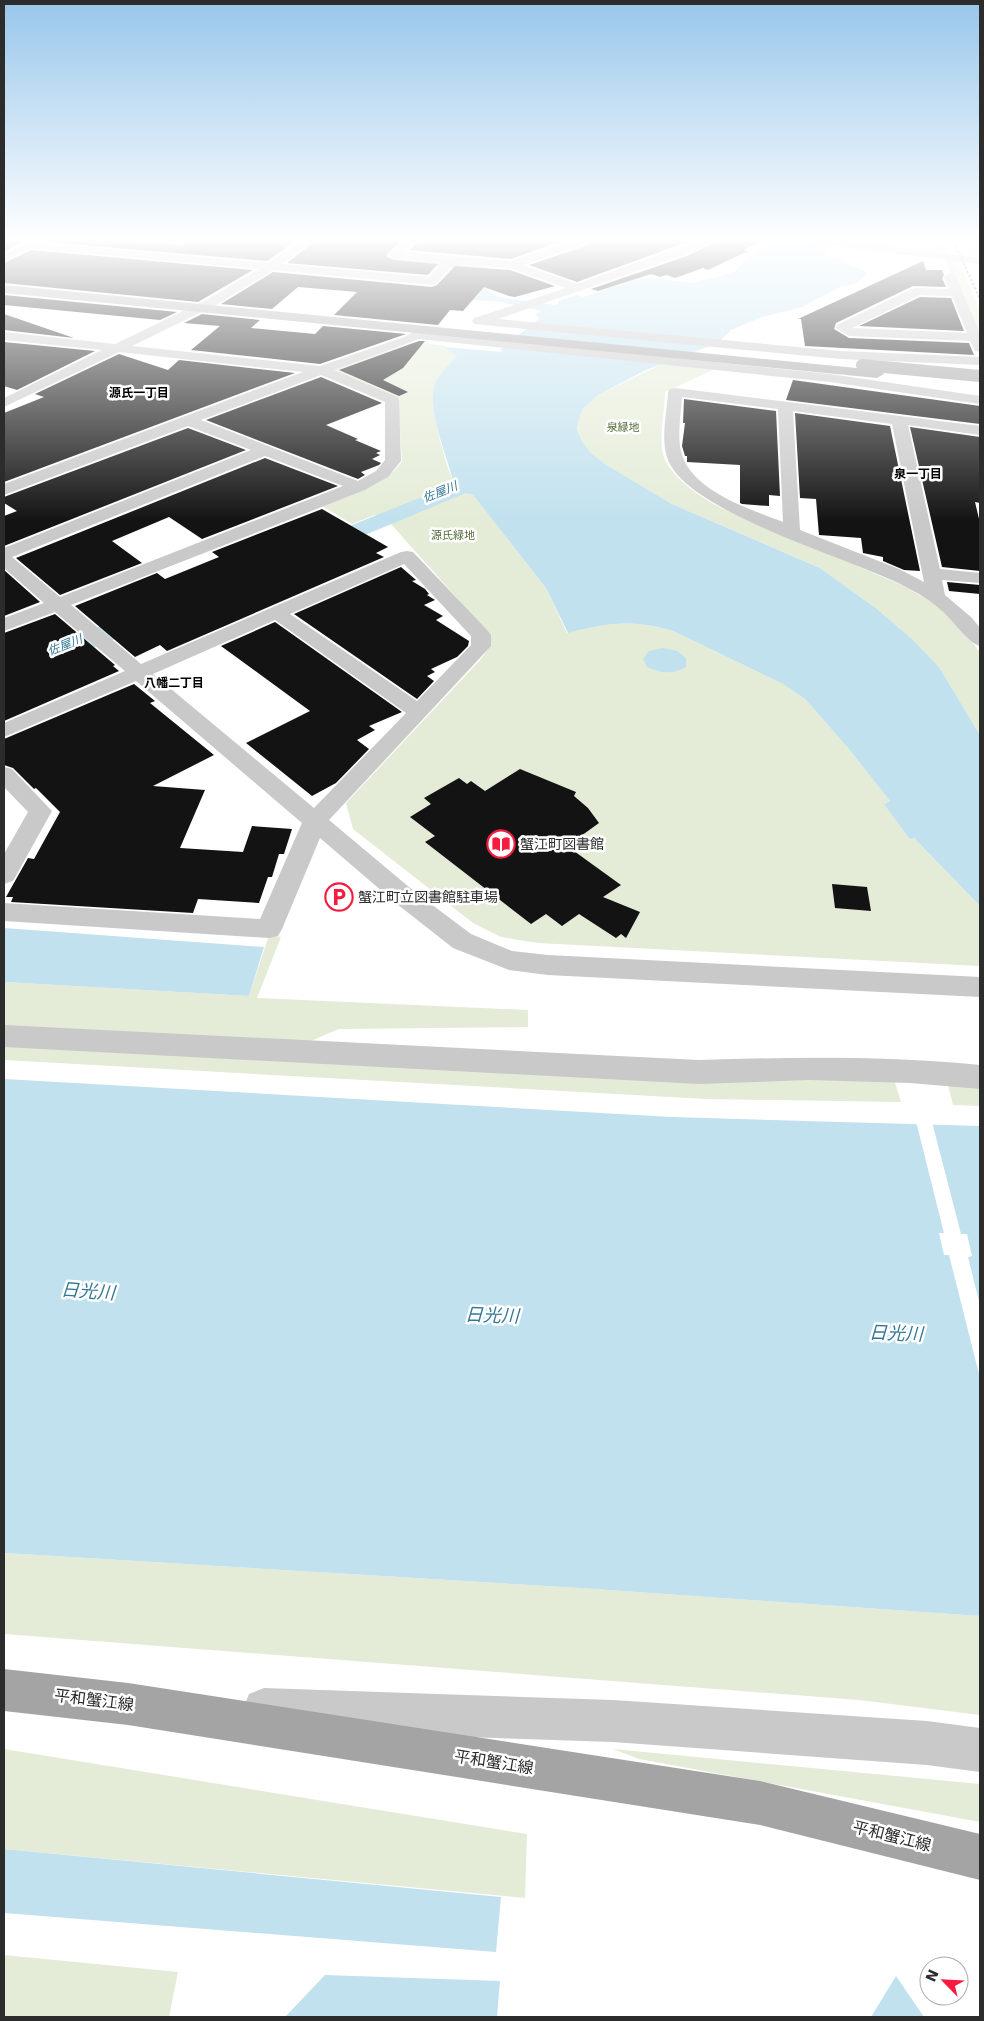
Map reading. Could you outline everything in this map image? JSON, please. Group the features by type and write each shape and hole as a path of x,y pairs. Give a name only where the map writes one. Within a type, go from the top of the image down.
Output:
{"main road":[{"path":"415,332 428,332"},
{"path":"536,332 980,376"},
{"path":"707,349 878,374 980,384"},
{"path":"862,364 980,370"},
{"path":"878,374 903,380 980,390"},
{"name":"平和蟹江線","path":"4,1690 128,1704 760,1803 980,1857"}],"street":[{"path":"4,403 149,332"},
{"path":"536,332 707,349 980,361"},
{"path":"853,332 978,343"},
{"path":"4,490 321,370 409,340 421,333 460,340 830,378 980,400"},
{"path":"4,336 321,370 392,400 393,461 382,474 358,486 4,625"},
{"path":"894,357 901,388"},
{"path":"980,430 675,392 673,450 679,465 689,479 704,492 725,504 792,533 905,578 936,595 973,630 980,640"},
{"path":"785,406 792,533"},
{"path":"187,420 358,486"},
{"path":"899,420 936,595"},
{"path":"4,554 266,450"},
{"path":"4,731 407,556 481,635 481,646 315,821 269,929 4,912"},
{"path":"4,559 315,821 462,941 509,960 548,965 980,987"},
{"path":"931,574 980,578"},
{"path":"277,613 419,712"},
{"path":"4,774 40,810 4,875"},
{"path":"4,1036 699,1072 809,1068 910,1071 980,1077"},
{"path":"128,1704 613,1720 926,1743 980,1750"}],"green space":[{"name":"源氏緑地","path":"414,342 446,346 457,356 445,369 434,389 433,395 443,452 451,475 458,487 473,495 546,588 567,633 620,624 644,625 673,631 783,684 805,699 848,748 890,801 884,804 980,906 980,966 538,943 501,937 473,923 353,829 346,803 481,659 490,646 488,633 391,524 375,515 352,524 322,506 377,484 395,470 402,461 398,398 334,372 334,368"},
{"name":"泉緑地","path":"662,364 715,369 665,392 662,448 666,462 672,471 687,486 721,508 904,586 936,605 966,633 980,653 980,735 939,667 911,638 877,609 820,568 672,504 605,464 590,452 582,441 577,429 583,409 598,395"},
{"path":"269,935 281,937 257,998 528,1010 528,1027 339,1029 304,1044 4,1027 4,982 249,996"},
{"path":"4,1043 225,1055 894,1079 901,1102 706,1099 4,1060"},
{"path":"947,1081 980,1083 980,1106 953,1105"},
{"path":"4,1553 580,1588 980,1616 980,1715 859,1700 4,1634"},
{"path":"4,1749 527,1834 525,1898 4,1849"},
{"path":"613,1749 980,1784 980,1822 639,1759"},
{"path":"4,1955 178,1972 169,2017 4,2017"}],"water":[{"name":"佐屋川","path":"522,332 729,332 718,343 646,370 598,395 583,409 579,419 577,429 582,441 590,452 605,464 672,504 820,568 877,609 911,638 939,667 980,735 980,906 914,838 910,839 884,804 890,801 848,748 805,699 783,684 673,631 644,625 620,624 568,633 546,588 473,495 466,493 4,685 4,665 454,484 435,420 433,406 435,384 442,372 457,356 444,347 501,352 501,349"},
{"path":"663,648 677,651 686,658 686,667 666,672 647,667 643,659 649,651"},
{"path":"4,928 264,947 249,996 4,982"},
{"name":"日光川","path":"4,1079 672,1117 980,1126 980,1616 580,1588 4,1553"},
{"path":"4,1849 501,1897 496,1952 4,1913"},
{"path":"325,1975 500,1981 497,2017 285,2017"},
{"path":"896,1976 924,2017 871,2017"}],"pier":[{"path":"916,1121 932,1122 961,1234 967,1234 972,1256 968,1257 980,1305 980,1378 949,1255 944,1255 939,1233 944,1233"}],"building":[{"path":"24,332 57,332 74,338"},
{"path":"212,332 315,334 317,332 389,332 406,334 320,364 191,350"},
{"path":"803,332 840,332 849,338 969,343 974,355 805,346"},
{"path":"419,341 425,341 403,368 383,380 408,392 399,396 339,370"},
{"path":"4,342 95,351 17,390 4,386"},
{"path":"119,354 168,370 179,360 295,373 4,482 4,413 44,397 35,394"},
{"path":"321,377 382,403 326,425 381,451 376,453 380,455 372,459 381,463 361,472 365,475 358,479 206,420"},
{"path":"793,380 980,406 980,424 786,400"},
{"path":"684,399 776,411 780,496 769,495 769,506 740,503 740,465 687,462 687,456 685,456 682,446 685,423 683,423"},
{"path":"795,413 890,426 920,571 904,570 883,561 883,557 863,553 861,538 819,535 816,499 800,498"},
{"path":"910,427 980,437 980,503 975,502 980,523 980,571 942,567"},
{"path":"188,428 246,450 4,546 4,516 17,511 4,503 4,497"},
{"path":"265,458 338,486 202,539 169,517 112,541 142,563 60,595 16,558"},
{"path":"322,509 388,547 376,553 384,557 167,651 160,645 135,657 75,606 157,573 165,579 219,557 212,552"},
{"path":"401,567 416,580 412,581 425,589 429,594 427,595 435,600 424,605 443,616 436,620 469,641 468,646 457,657 431,669 435,672 427,676 434,681 417,699 294,614"},
{"path":"4,570 40,602 4,616"},
{"path":"947,582 980,585 980,594 949,591"},
{"path":"55,614 115,665 113,666 119,671 4,721 4,633"},
{"path":"275,622 402,712 369,726 375,730 357,740 369,749 336,783 312,796 246,743 310,711 221,646"},
{"path":"134,684 155,701 150,703 214,755 153,786 205,790 180,848 243,852 252,826 292,829 284,854 279,854 272,877 268,877 259,903 198,899 193,913 11,902 13,897 6,897 28,858 34,859 60,812 13,768 4,765 4,739"},
{"path":"520,769 576,792 574,796 588,808 599,823 567,846 621,885 603,897 640,912 626,938 621,934 616,938 579,914 562,926 546,914 531,924 425,842 435,836 410,817 431,804 424,798 459,778 467,784 471,781 485,791"},
{"path":"832,884 867,887 871,911 835,908"}],"place":[{"name":"蟹江町図書館","path":"501,844"},
{"name":"蟹江町立図書館駐車場","path":"339,897"}],"district":[{"name":"源氏一丁目","path":"139,393"},
{"name":"泉一丁目","path":"918,474"},
{"name":"八幡二丁目","path":"174,683"}]}
